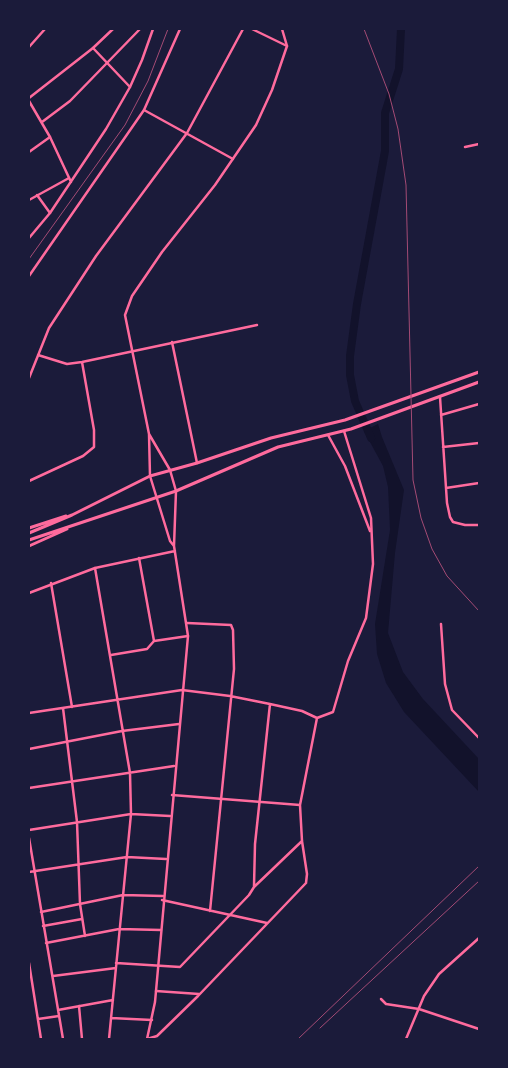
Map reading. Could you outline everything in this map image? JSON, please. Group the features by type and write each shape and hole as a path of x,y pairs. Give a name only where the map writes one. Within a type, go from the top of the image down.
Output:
{"main road":[{"path":"29,533 72,515 150,476 197,463 271,438 345,420 479,372"},
{"path":"29,540 176,491 278,447 351,429 479,382"},
{"path":"29,528 55,518 72,515"},
{"path":"29,546 76,524"}],"street":[{"path":"29,47 45,29"},
{"path":"70,180 50,137 29,99 93,48 113,29"},
{"path":"42,122 70,101 140,29"},
{"path":"29,238 50,213 70,180 106,129 130,86 153,29"},
{"path":"29,276 144,110 180,29"},
{"path":"29,378 49,328 96,256 187,133 244,29"},
{"path":"252,29 287,46"},
{"path":"174,546 170,541 150,476 149,434 125,315 132,296 162,252 256,125 272,90 287,46 282,29"},
{"path":"93,48 109,62 130,86"},
{"path":"144,110 232,159"},
{"path":"29,152 50,137"},
{"path":"465,147 479,144"},
{"path":"29,200 70,180"},
{"path":"37,195 50,213"},
{"path":"38,355 67,364 82,362 257,325"},
{"path":"172,342 197,463"},
{"path":"29,481 83,456 94,447 94,430 82,362"},
{"path":"440,397 446,488 450,517 453,522 465,526 479,524"},
{"path":"441,415 479,404"},
{"path":"29,713 182,690 230,696 270,704 302,711 317,718 329,715 334,711 348,661 366,618 373,564 368,508 344,431"},
{"path":"147,1039 152,1020 155,991 174,766 182,690 187,666 188,636 188,623 174,546 176,491 170,470 149,434"},
{"path":"328,434 345,466 366,524 371,532"},
{"path":"443,447 479,443"},
{"path":"446,488 479,483"},
{"path":"29,592 51,582 95,568 175,551"},
{"path":"138,558 154,641"},
{"path":"95,568 119,699 122,731 130,773 131,814 109,1039"},
{"path":"51,582 72,707"},
{"path":"188,623 231,625 234,630 234,669 210,911"},
{"path":"441,624 445,684 452,710 479,738"},
{"path":"111,656 147,649 154,641 188,636"},
{"path":"254,887 254,844 270,704"},
{"path":"63,708 77,822 80,904 84,936"},
{"path":"147,1039 157,1036 306,883 307,862 302,841 300,805 317,718"},
{"path":"29,749 122,731 179,724"},
{"path":"29,788 174,766"},
{"path":"172,795 300,805"},
{"path":"29,830 131,814 170,816"},
{"path":"29,838 64,1039"},
{"path":"116,963 180,967 254,887 302,841"},
{"path":"29,872 127,857 166,860"},
{"path":"41,912 123,895 163,896"},
{"path":"162,900 267,923"},
{"path":"43,926 82,919"},
{"path":"46,943 120,929 161,930"},
{"path":"406,1039 419,1009 438,974 479,938"},
{"path":"29,963 42,1039"},
{"path":"52,976 116,968"},
{"path":"155,991 199,994"},
{"path":"381,999 386,1004 419,1009 479,1029"},
{"path":"58,1010 112,1000"},
{"path":"79,1006 82,1039"},
{"path":"38,1019 59,1016"},
{"path":"111,1018 152,1020"}],"shaded area":[{"path":"378,424 404,490 395,553 388,633 403,672 423,699 479,759 479,792 404,712 386,683 377,654 375,624 390,530 388,487 383,466 364,431"}],"waterway":[{"path":"371,438 355,401 350,375 350,356 357,304 385,151 385,113 399,69 401,29"}],"railway":[{"path":"29,259 125,125 148,81 168,29"},
{"path":"364,29 389,94 398,129 406,185 413,480 421,518 432,549 447,576 479,611"},
{"path":"298,1039 479,866"},
{"path":"320,1028 479,881"}]}
